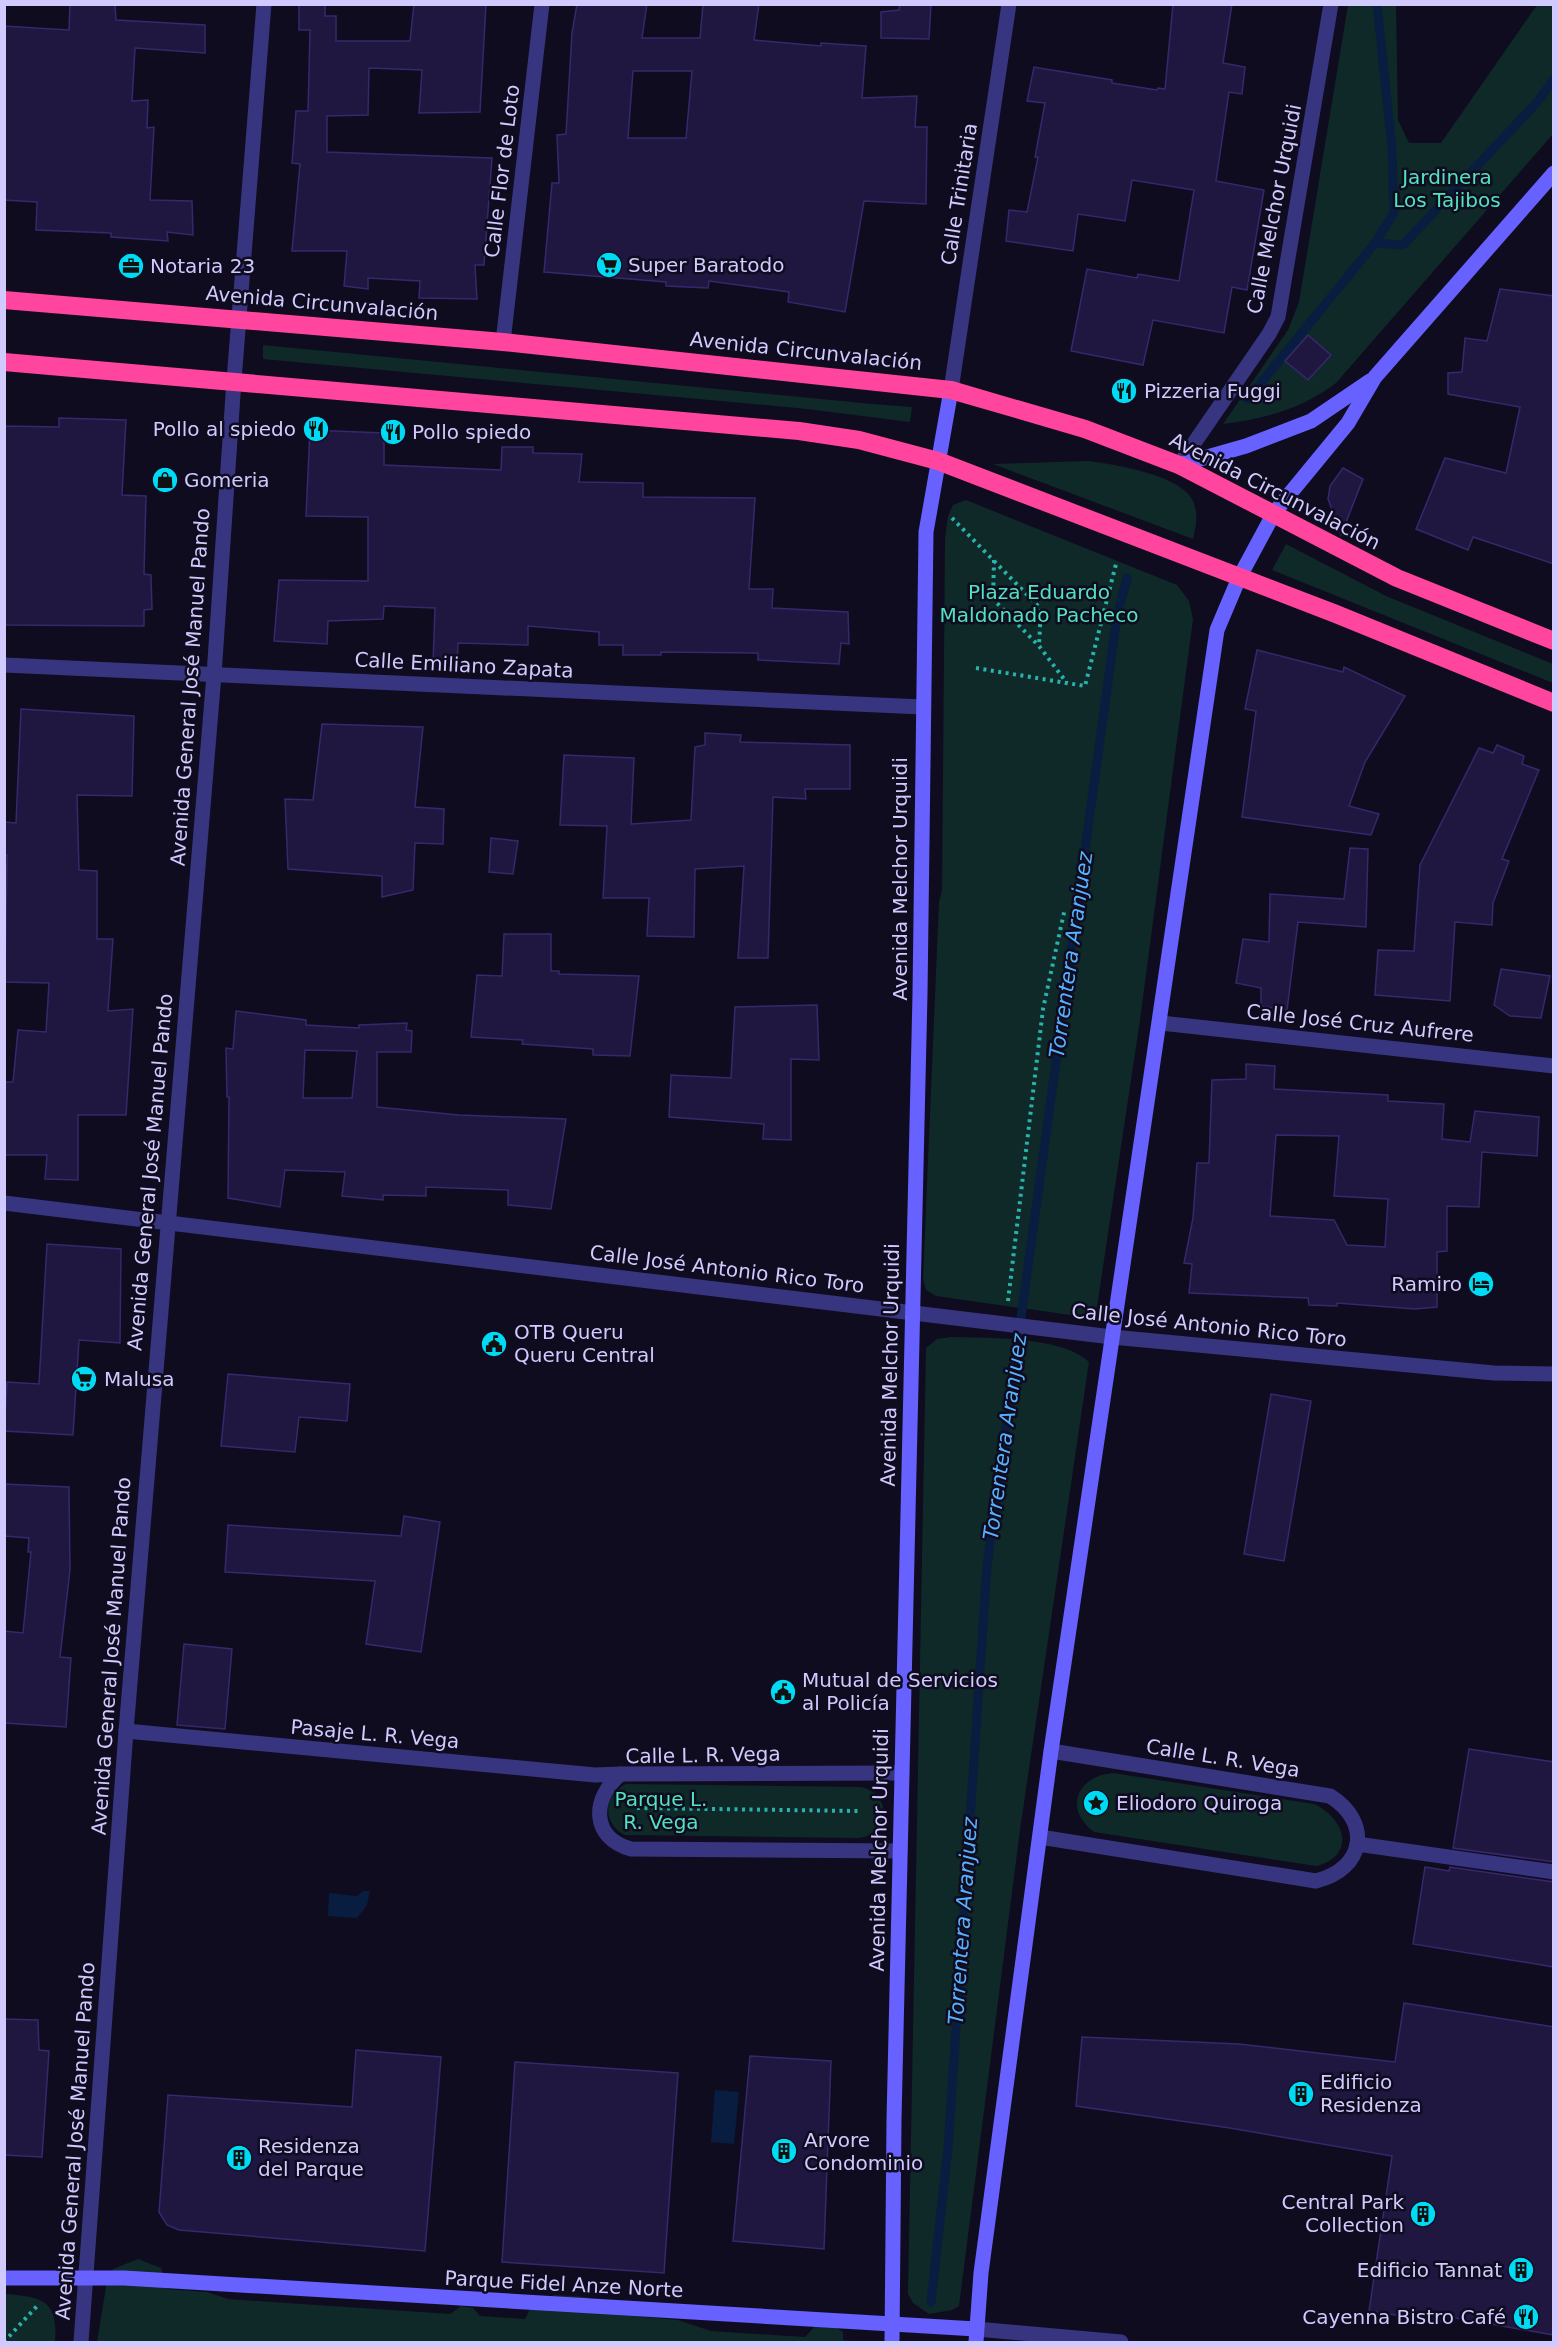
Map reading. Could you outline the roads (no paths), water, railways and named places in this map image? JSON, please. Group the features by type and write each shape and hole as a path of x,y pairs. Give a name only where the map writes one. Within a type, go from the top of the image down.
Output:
{"highway":[{"name":"Avenida Circunvalación","path":"4,300 503,342 951,390 1085,429 1179,465 1397,578 1554,640"},
{"path":"4,362 234,380 799,431 859,440 938,461 1554,703"}],"main road":[{"path":"976,2336 990,2207 1051,1751 1161,1023 1217,630 1239,578 1274,513 1348,423 1375,377 1550,181"},
{"path":"1179,465 1246,446 1311,421 1375,377"},
{"name":"Avenida Melchor Urquidi","path":"892,2343 900,1851 920,994 926,532 951,390"},
{"name":"Parque Fidel Anze Norte","path":"4,2278 136,2279 892,2323 976,2336"}],"street":[{"name":"Avenida General José Manuel Pando","path":"81,2343 126,1731 166,1220 214,675 234,380 264,4"},
{"name":"Calle Flor de Loto","path":"503,342 542,4"},
{"name":"Calle Trinitaria","path":"951,390 1009,4"},
{"name":"Calle Melchor Urquidi","path":"1179,465 1269,334 1278,317 1331,4"},
{"name":"Calle Emiliano Zapata","path":"4,665 922,707"},
{"name":"Calle José Cruz Aufrere","path":"1161,1023 1554,1066"},
{"name":"Calle José Antonio Rico Toro","path":"4,1203 166,1220 1028,1328 1494,1373 1554,1374"},
{"name":"Pasaje L. R. Vega","path":"126,1731 595,1775 621,1774"},
{"name":"Calle L. R. Vega","path":"1051,1751 1329,1796 1352,1815 1357,1829 1357,1844"},
{"name":"Calle L. R. Vega","path":"900,1851 631,1849 616,1845 606,1834 601,1822 600,1808 603,1794 610,1783 621,1774 902,1773"},
{"path":"1040,1837 1316,1881 1331,1877 1343,1869 1352,1858 1357,1844 1554,1872"},
{"name":"Parque Fidel Anze Norte","path":"976,2336 1121,2343"}],"water":[{"path":"363,1891 370,1891 367,1905 357,1918 328,1916 329,1893 357,1896"},
{"path":"715,2090 739,2092 734,2144 711,2142"}],"waterway":[{"name":"Torrentera Aranjuez","path":"1248,399 1375,243 1394,213 1392,148 1377,4"},
{"path":"1375,243 1403,245 1539,100 1554,79"},
{"name":"Torrentera Aranjuez","path":"931,2302 948,2148 987,1566 1117,616 1127,578"}],"place":[{"name":"Super Baratodo","path":"609,265"},
{"name":"Notaria 23","path":"131,266"},
{"name":"Pizzeria Fuggi","path":"1124,391"},
{"name":"Pollo al spiedo","path":"316,429"},
{"name":"Pollo spiedo","path":"393,432"},
{"name":"Gomeria","path":"165,480"},
{"name":"Ramiro","path":"1481,1284"},
{"name":"OTB Queru Queru Central","path":"494,1344"},
{"name":"Malusa","path":"84,1379"},
{"name":"Mutual de Servicios al Policía","path":"783,1692"},
{"name":"Eliodoro Quiroga","path":"1096,1803"},
{"name":"Edificio Residenza","path":"1301,2094"},
{"name":"Arvore Condominio","path":"784,2151"},
{"name":"Residenza del Parque","path":"239,2158"},
{"name":"Central Park Collection","path":"1423,2214"},
{"name":"Edificio Tannat","path":"1521,2270"},
{"name":"Cayenna Bistro Café","path":"1526,2317"}],"park label":[{"name":"Jardinera Los Tajibos","path":"1447,188"},
{"name":"Plaza Eduardo Maldonado Pacheco","path":"1039,604"},
{"name":"Parque L. R. Vega","path":"661,1810"}]}
